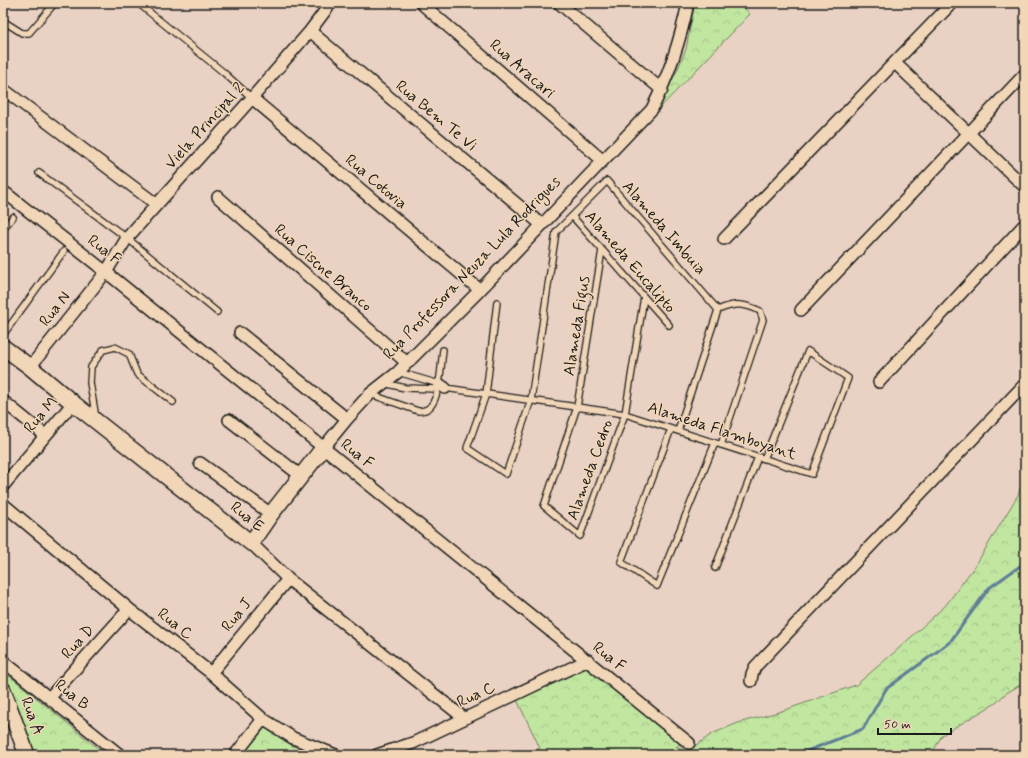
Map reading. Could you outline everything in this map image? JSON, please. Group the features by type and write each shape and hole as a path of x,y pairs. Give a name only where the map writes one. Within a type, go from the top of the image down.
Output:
{"street":[{"name":"Viela Principal 2","path":"106,272 127,238 252,98 310,31 331,3"},
{"name":"Rua Aracari","path":"421,3 602,160"},
{"path":"559,3 662,90"},
{"name":"Rua Professora Neuza Lula Rodrigues","path":"251,542 300,476 347,419 370,394 398,372 406,362 480,290 652,109 662,90 675,57 688,3"},
{"path":"724,239 952,3"},
{"name":"Rua Bem Te Vi","path":"310,31 542,225"},
{"path":"895,63 1025,187"},
{"path":"801,310 1025,74"},
{"path":"3,89 156,204"},
{"name":"Rua Cotovia","path":"252,98 480,290"},
{"name":"Rua F","path":"3,191 106,272 689,743"},
{"name":"Rua Ciscne Branco","path":"218,197 406,362"},
{"path":"879,382 1025,224"},
{"name":"Rua N","path":"30,367 106,272"},
{"path":"240,333 347,419"},
{"name":"Rua E","path":"3,347 251,542 288,579 464,718"},
{"path":"751,681 755,667 1025,384"},
{"path":"3,401 45,435"},
{"name":"Rua M","path":"3,486 73,403"},
{"path":"229,420 300,476"},
{"path":"200,463 271,514"},
{"name":"Rua C","path":"3,504 129,609 211,672 263,719 293,738 336,755"},
{"name":"Rua J","path":"211,672 288,579"},
{"name":"Rua D","path":"50,697 129,609"},
{"name":"Rua B","path":"3,660 120,755"},
{"name":"Rua C","path":"377,755 413,742 588,660"},
{"name":"Rua A","path":"3,690 27,755"},
{"path":"235,755 263,719"}],"lane":[{"path":"3,21 22,33 29,33 55,3"},
{"path":"138,3 224,72 252,98"},
{"path":"39,172 127,238 217,312"},
{"name":"Alameda Imbuia","path":"531,400 556,232 607,181 718,310"},
{"name":"Alameda Eucalipto","path":"572,216 669,325"},
{"path":"3,229 13,217"},
{"name":"Alameda Figus","path":"544,506 577,407 602,250"},
{"path":"3,335 64,251"},
{"path":"625,414 644,297"},
{"path":"497,302 486,394 467,448 506,474 531,400"},
{"path":"678,431 718,310 731,305 750,306 760,311 763,320 721,445"},
{"path":"96,421 90,384 91,367 104,350 115,347 129,354 137,374 173,402"},
{"path":"370,394 418,411 425,410 430,407 441,387 443,350"},
{"name":"Alameda Flamboyant","path":"441,387 625,414 764,459 812,474 848,378 808,351 764,459"},
{"path":"398,372 441,387"},
{"path":"384,383 405,388 441,387"},
{"name":"Alameda Cedro","path":"544,506 580,536 625,414"},
{"path":"671,429 621,562 657,586 715,443"},
{"path":"715,568 758,457"}],"green space":[{"path":"695,3 739,3 750,14 654,114 677,71 686,49"},
{"path":"1025,474 1025,682 1005,694 996,703 942,735 931,755 911,755 905,751 893,755 526,755 540,748 517,700 587,668 681,743 676,747 691,749 712,734 738,723 782,711 856,685 946,605 977,563 1018,495"},
{"path":"10,676 106,755 34,755 6,680"},
{"path":"265,728 293,746 316,755 243,755"}],"waterway":[{"path":"797,755 863,729 886,689 950,642 989,588 1023,564 1025,559"}]}
